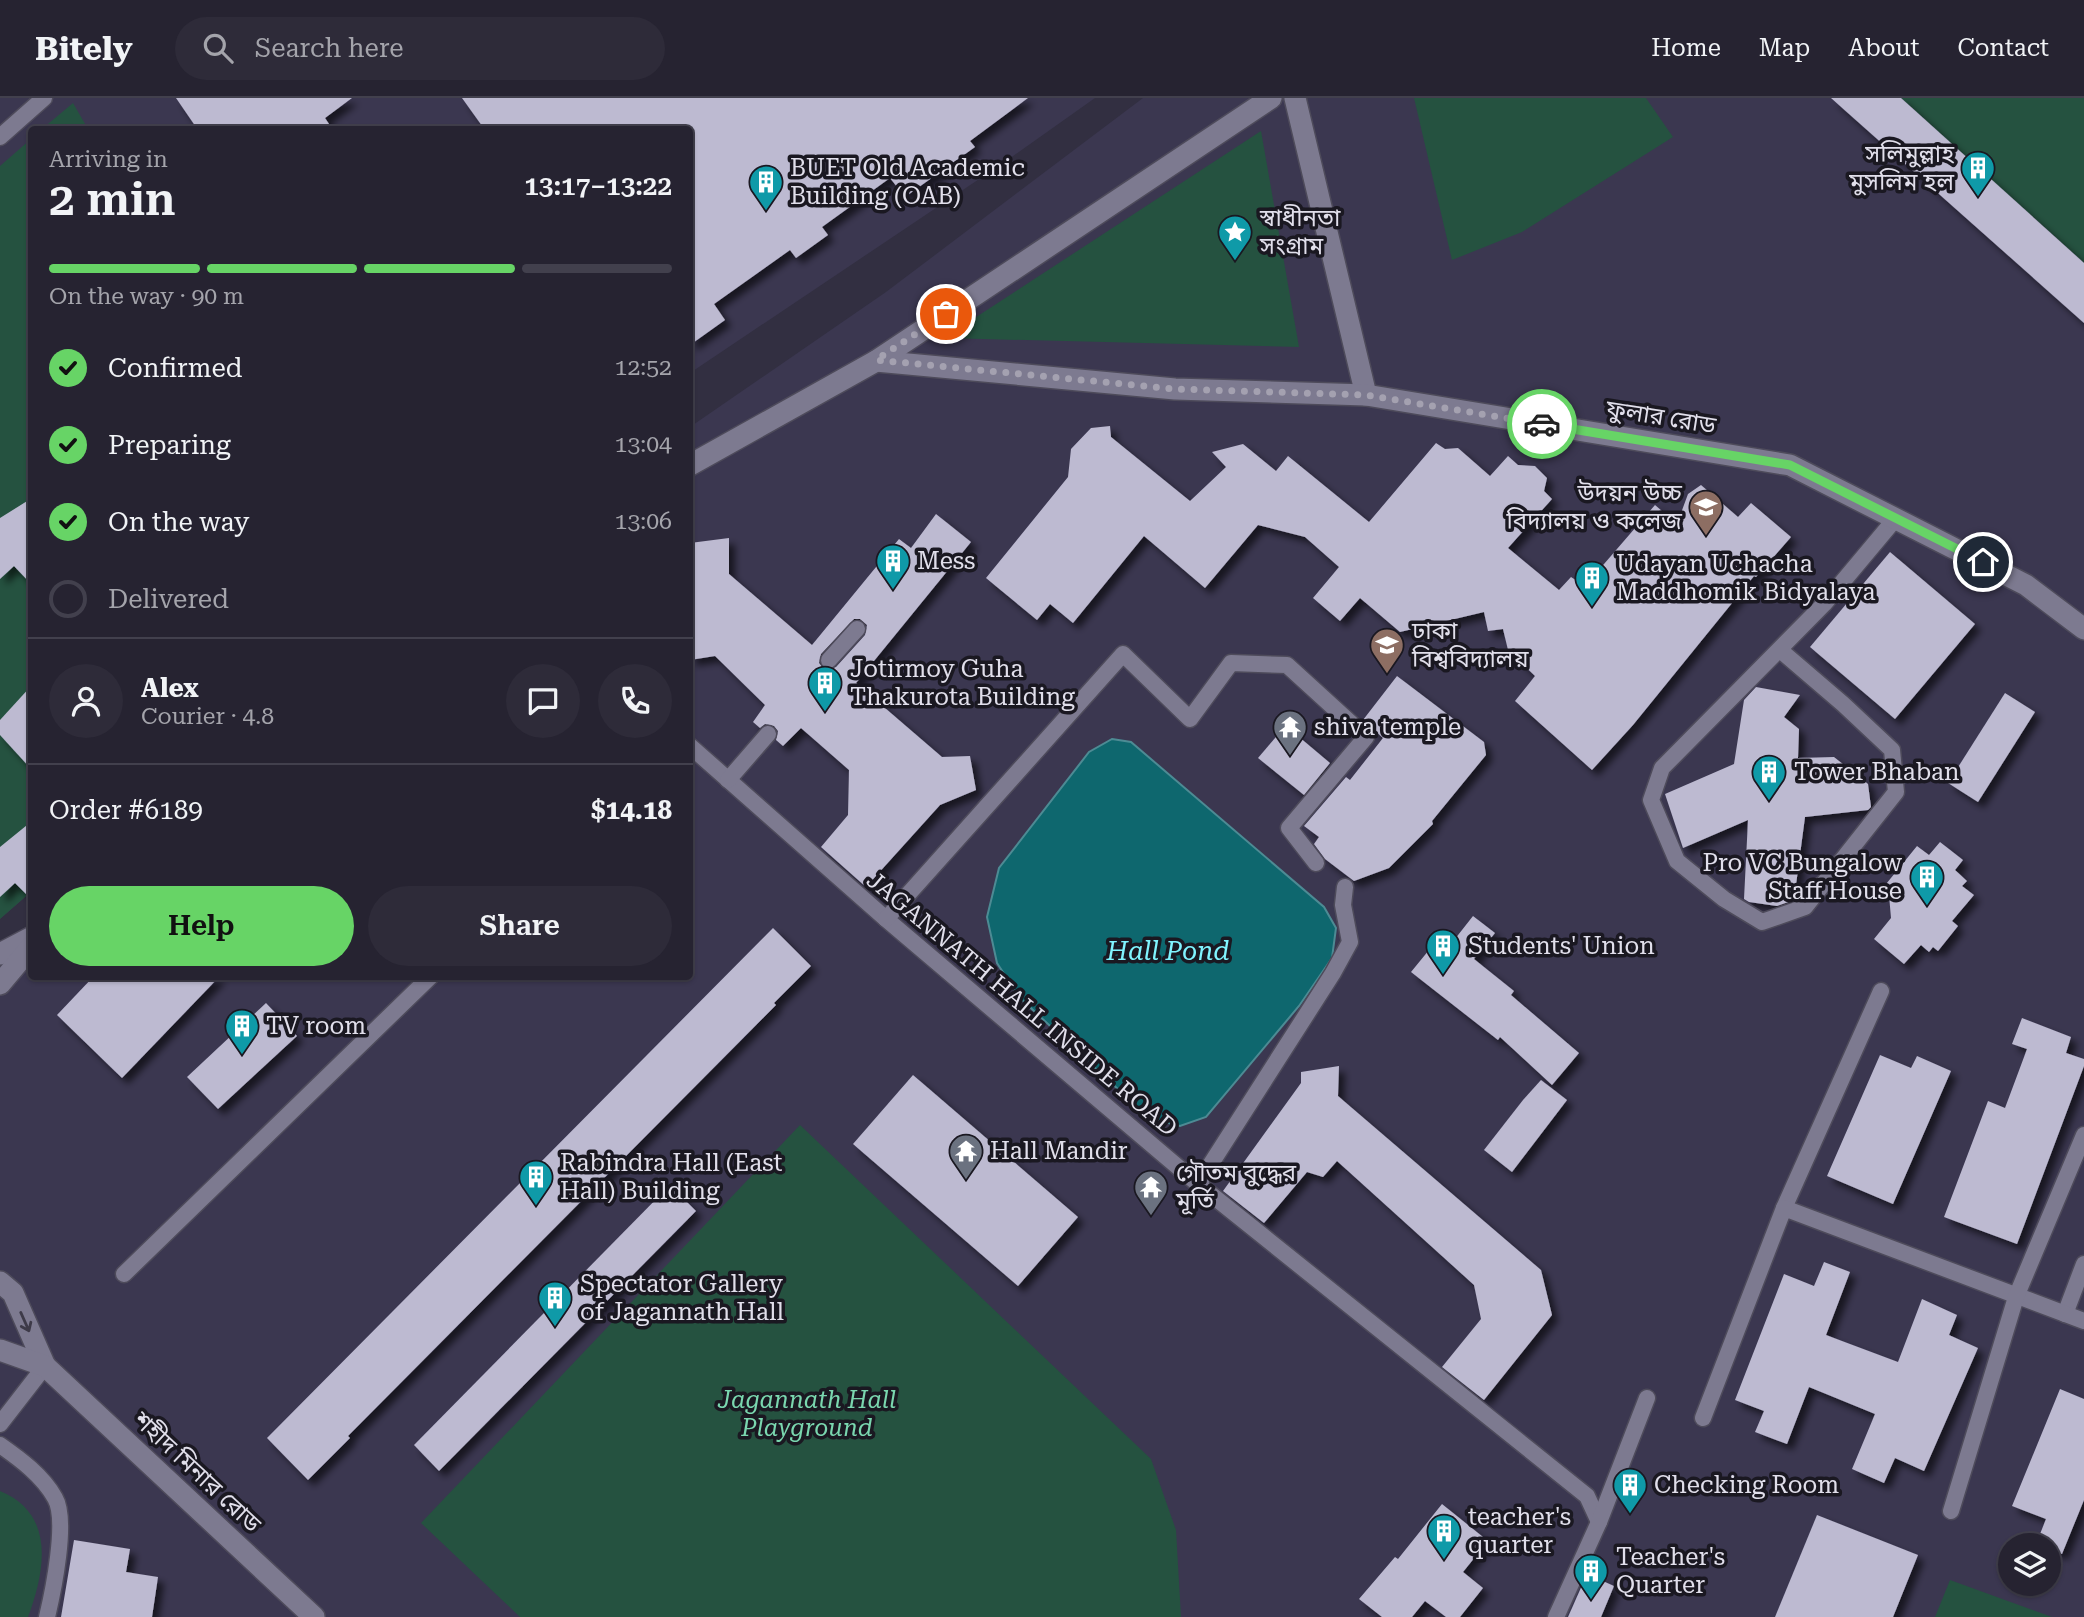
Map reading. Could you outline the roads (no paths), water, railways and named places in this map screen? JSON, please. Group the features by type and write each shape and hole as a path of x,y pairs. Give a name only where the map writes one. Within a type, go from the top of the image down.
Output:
{"main road":[{"path":"693,464 876,360 1271,98"},
{"path":"1295,98 1366,395"},
{"name":"ফুলার রোড","path":"876,360 1175,389 1366,395 1790,465 2026,584 2084,629"},
{"path":"0,954 28,939"},
{"path":"0,984 28,951"},
{"name":"শহীদ মিনার রোড","path":"0,1282 13,1293 45,1366 314,1617"},
{"name":"শহীদ মিনার রোড","path":"0,1350 45,1366"}],"lane":[{"path":"0,137 44,98"},
{"path":"1780,650 1892,750 1896,792 1805,907 1762,922 1724,899 1677,860 1651,800 1662,768 1824,604 1896,518"},
{"path":"829,660 857,629"},
{"path":"886,919 1123,654 1190,719 1231,663 1287,665 1366,737 1289,828 1315,863"},
{"path":"728,780 768,734"},
{"name":"JAGANNATH HALL INSIDE ROAD","path":"693,749 886,919 1198,1184 1587,1496 1599,1522"},
{"path":"1198,1184 1350,942 1343,905 1345,887"},
{"path":"124,1274 427,980"},
{"path":"1703,1418 1784,1208 1881,991"},
{"path":"1951,1511 2016,1297 2084,1135"},
{"path":"1784,1208 2084,1321"},
{"path":"2064,1314 2084,1264"},
{"path":"0,1424 45,1366"},
{"path":"1556,1617 1599,1522 1647,1398"},
{"path":"0,1445 26,1463 57,1500 60,1533 47,1617"}],"water":[{"name":"Hall Pond","path":"1112,739 1131,742 1324,907 1336,928 1332,958 1299,1006 1206,1117 1180,1126 1149,1118 1019,997 997,963 987,917 999,868 1089,752"}],"place":[{"name":"সলিমুল্লাহ মুসলিম হল","path":"1978,198"},
{"name":"BUET Old Academic Building (OAB)","path":"766,212"},
{"name":"স্বাধীনতা সংগ্রাম","path":"1235,262"},
{"name":"উদয়ন উচ্চ বিদ্যালয় ও কলেজ","path":"1706,537"},
{"name":"Mess","path":"893,591"},
{"name":"Udayan Uchacha Maddhomik Bidyalaya","path":"1592,608"},
{"name":"ঢাকা বিশ্ববিদ্যালয়","path":"1387,675"},
{"name":"Jotirmoy Guha Thakurota Building","path":"825,713"},
{"name":"shiva temple","path":"1290,757"},
{"name":"Tower Bhaban","path":"1769,802"},
{"name":"Pro VC Bungalow Staff House","path":"1927,907"},
{"name":"Students' Union","path":"1443,976"},
{"name":"TV room","path":"242,1056"},
{"name":"Hall Mandir","path":"966,1181"},
{"name":"Rabindra Hall (East Hall) Building","path":"536,1207"},
{"name":"গৌতম বুদ্ধের মূর্তি","path":"1151,1217"},
{"name":"Spectator Gallery of Jagannath Hall","path":"555,1328"},
{"name":"Checking Room","path":"1630,1515"},
{"name":"teacher's quarter","path":"1444,1561"},
{"name":"Teacher's Quarter","path":"1591,1601"}],"park label":[{"name":"Jagannath Hall Playground","path":"807,1414"}]}
